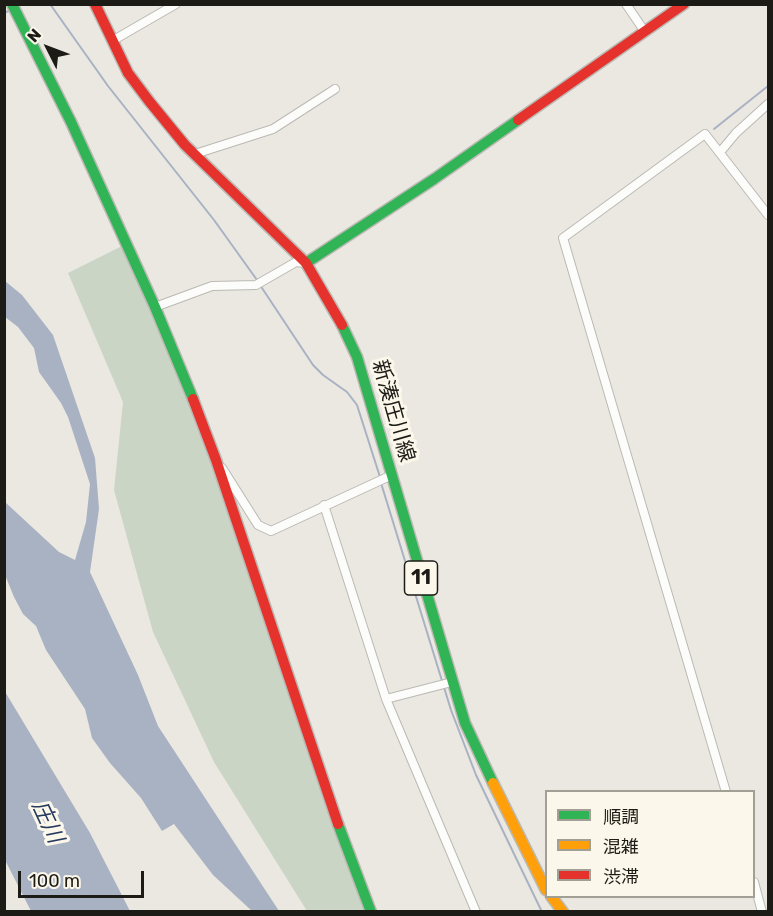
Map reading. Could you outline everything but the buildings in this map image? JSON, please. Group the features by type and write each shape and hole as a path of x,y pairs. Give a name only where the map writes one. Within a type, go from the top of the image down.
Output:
{"street":[{"path":"12,4 71,122 155,307 216,460 331,805 371,912"},
{"name":"新湊庄川線","path":"95,4 128,73 178,136 306,263 331,303 357,357 465,723 529,860 545,888"},
{"path":"112,41 176,4"},
{"path":"626,4 645,32"},
{"path":"155,307 212,286 259,284 296,262 306,263 434,179 684,4"},
{"path":"195,154 273,129 334,89"},
{"path":"721,151 736,133 768,104"},
{"path":"725,790 563,238 705,134 721,151 768,215"},
{"path":"216,460 258,525 271,531 392,475"},
{"path":"324,505 386,699 476,912"},
{"path":"386,699 452,682"},
{"path":"755,889 762,912"},
{"path":"552,898 563,912"}],"green space":[{"path":"122,246 192,408 369,911 307,911 214,762 153,632 114,490 123,402 68,273"}],"water":[{"path":"5,281 22,295 53,335 95,458 99,509 90,572 138,675 158,726 279,911 252,911 213,875 174,824 162,831 141,798 110,763 92,738 85,709 46,650 36,626 23,614 14,597 5,575 5,502 59,552 75,560 86,522 90,484 68,417 39,372 34,348 18,327 5,317"},
{"name":"庄川","path":"4,690 90,833 130,911 31,911 5,860"}],"waterway":[{"path":"50,4 108,86 214,220 257,280"},
{"path":"4,13 11,10"},
{"path":"714,129 768,86"},
{"path":"260,285 313,365 347,392 357,405 380,477"},
{"path":"381,483 451,710 476,775 542,912"}],"traffic: fast":[{"path":"12,4 71,122 155,307 193,399"},
{"path":"306,263 434,179 518,120"},
{"path":"342,325 357,357 465,723 493,783"},
{"path":"338,824 371,912"}],"traffic: slow":[{"path":"493,783 545,888"},
{"path":"552,898 563,912"}],"traffic: jam":[{"path":"95,4 128,73 149,101 185,145 306,263 342,325"},
{"path":"518,120 684,4"},
{"path":"193,399 216,460 338,824"}]}
